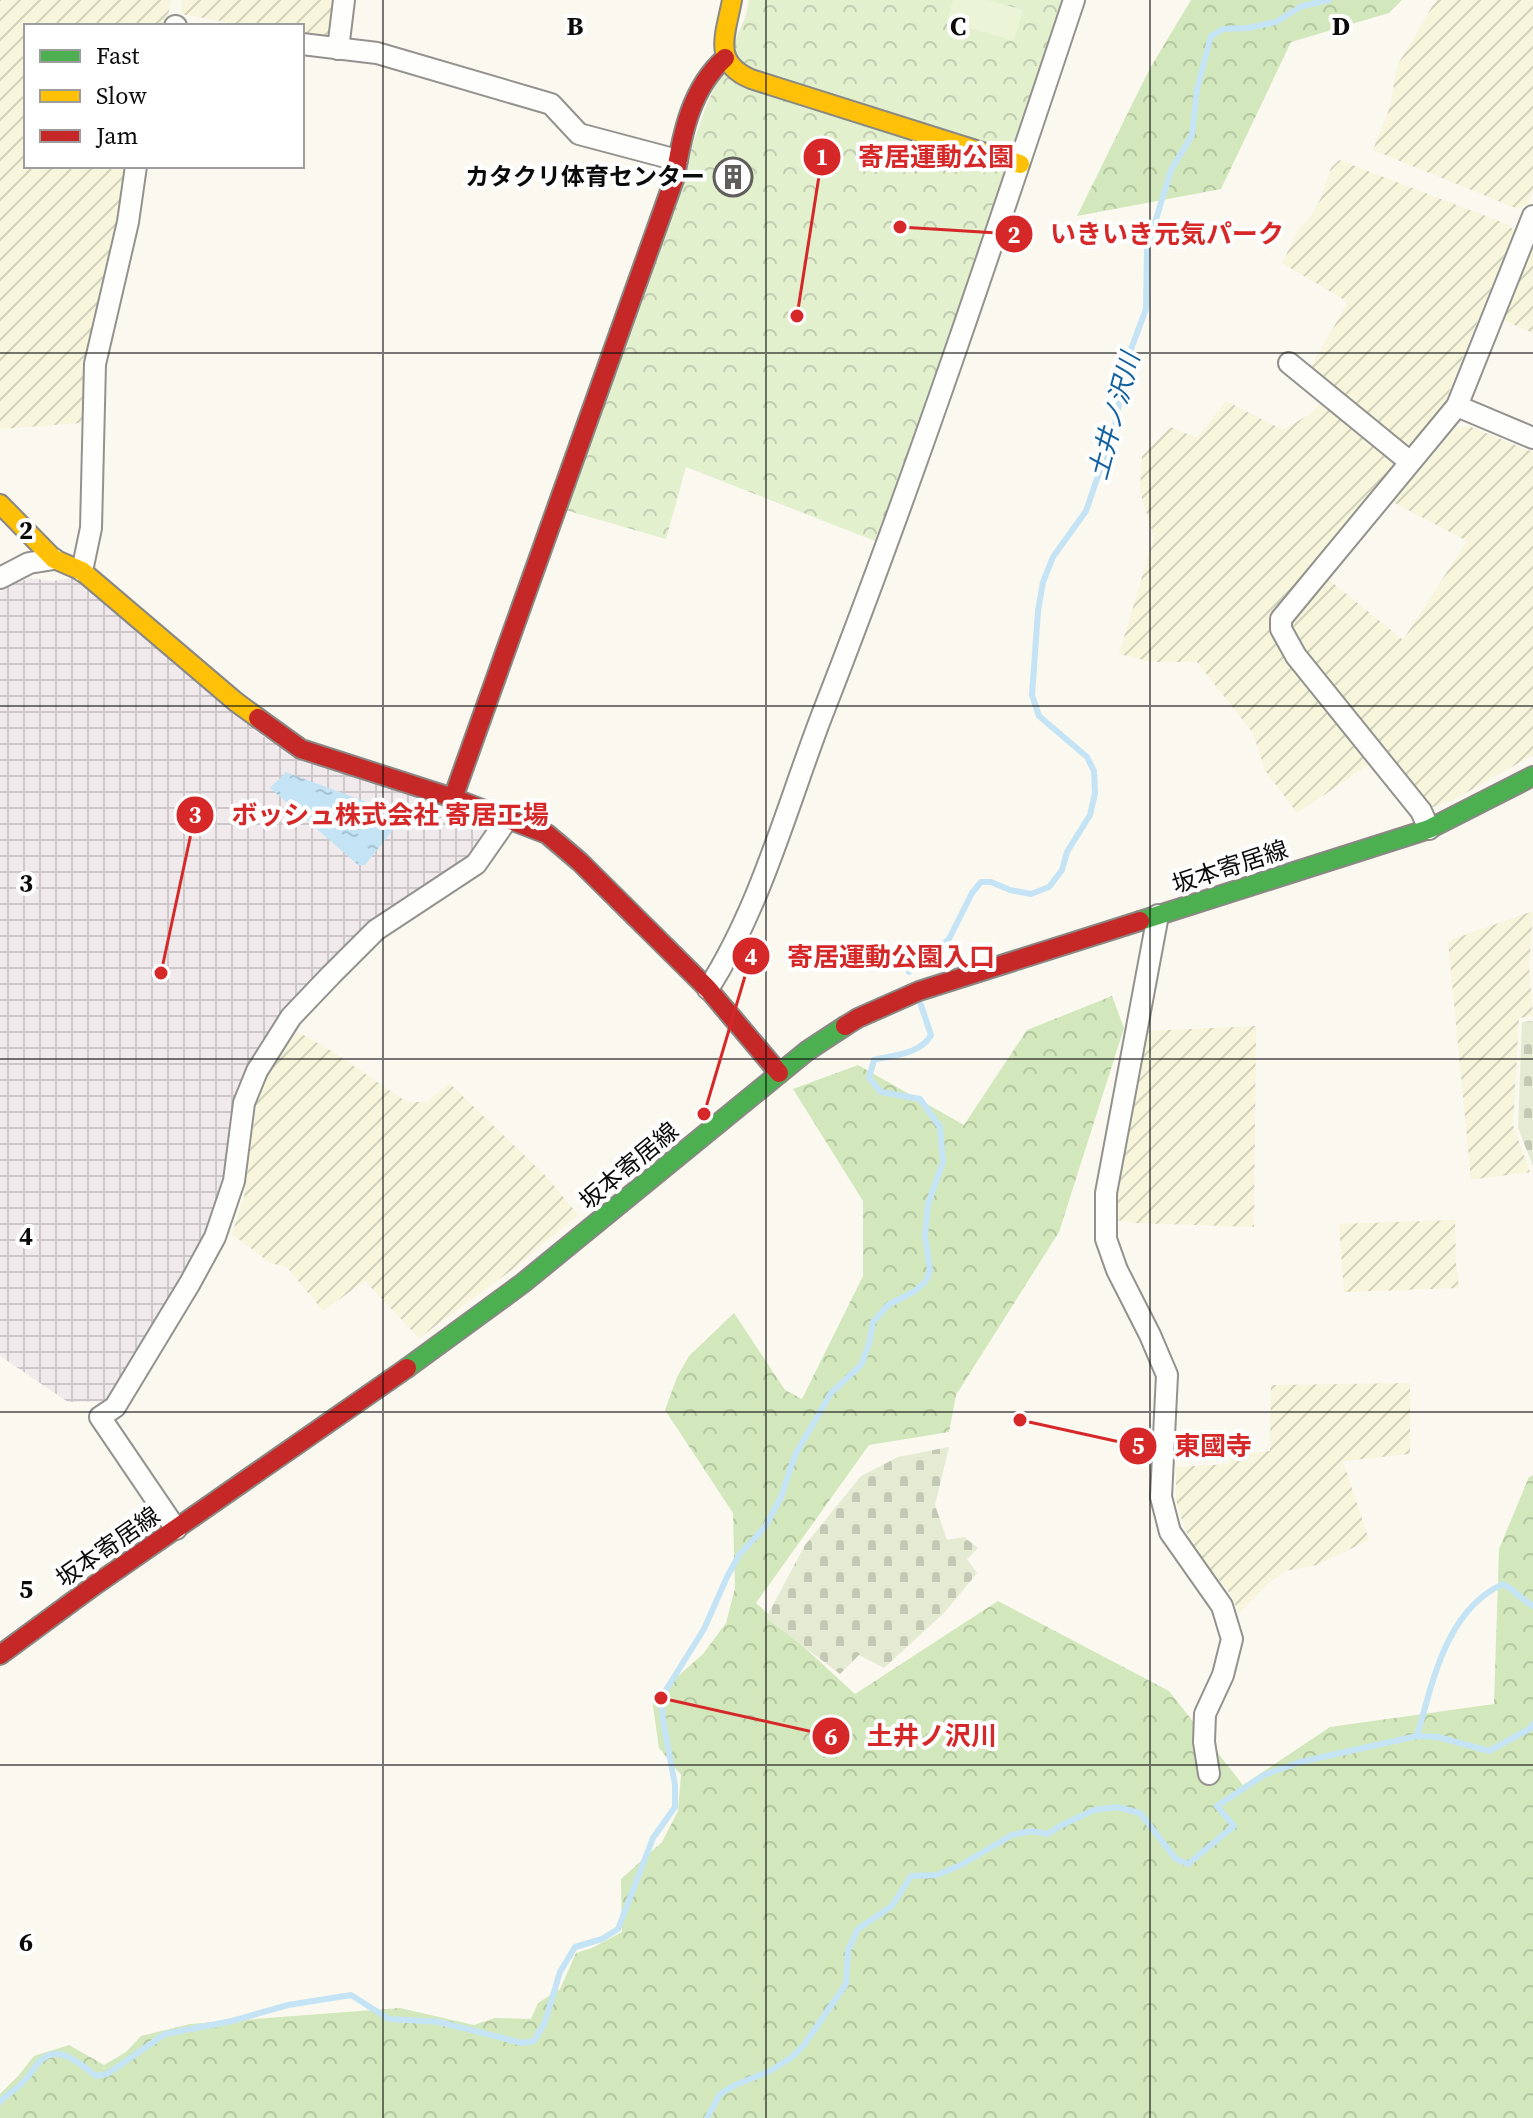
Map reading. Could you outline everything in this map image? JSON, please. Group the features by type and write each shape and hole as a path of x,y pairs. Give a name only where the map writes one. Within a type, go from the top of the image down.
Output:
{"street":[{"path":"338,49 344,0"},
{"path":"732,0 725,58 735,72 1020,164"},
{"path":"708,989 759,888 887,547 1074,0"},
{"path":"304,44 377,53 551,104 579,134 677,160"},
{"path":"453,798 675,177 692,106 710,72 725,58"},
{"path":"82,571 91,528 95,364 128,222 136,168"},
{"path":"1429,829 1421,811 1296,656 1281,629 1281,619 1457,406 1532,220"},
{"path":"1289,363 1410,462"},
{"path":"1457,406 1533,438"},
{"path":"0,504 54,559 82,571 236,702 301,749 453,798 547,834 580,862 708,989 779,1073"},
{"path":"0,578 29,563 54,559"},
{"name":"坂本寄居線","path":"0,1655 95,1585 387,1383 523,1283 779,1073 834,1032 877,1007 1275,876 1429,829 1533,776"},
{"path":"176,1529 100,1417 115,1407 215,1237 234,1181 244,1103 257,1071 291,1017 331,975 376,930 476,864 508,818"},
{"path":"1158,915 1106,1193 1106,1239 1117,1270 1167,1375 1161,1497 1170,1532 1222,1606 1232,1639 1223,1675 1205,1714 1204,1742 1209,1774"}],"shaded area":[{"path":"0,0 171,0 166,24 24,24 24,168 126,168 121,216 83,365 84,415 80,423 0,429"},
{"path":"182,0 336,0 332,39 304,35 304,24 238,24 181,14"},
{"path":"1436,0 1533,0 1533,190 1528,204 1518,209 1373,150 1390,107 1397,66"},
{"path":"1339,160 1509,225 1514,231 1444,404 1409,446 1309,370 1348,302 1282,263 1298,231 1321,198 1331,168"},
{"path":"1533,241 1533,333 1503,320"},
{"path":"1323,400 1395,463 1269,622 1273,636 1370,764 1297,813 1265,770 1253,733 1197,662 1152,662 1119,654 1154,537 1140,492 1142,456 1170,427 1197,438 1226,401 1283,430 1310,414"},
{"path":"1469,426 1533,452 1533,755 1453,800 1430,808 1296,639 1291,628 1293,619 1328,579 1403,640 1467,541 1393,502 1456,428"},
{"path":"78,577 264,737 487,825 487,835 468,859 277,1025 213,1223 111,1401 68,1402 0,1356 0,592 30,578 52,581"},
{"path":"1533,911 1529,967 1533,1016 1519,1018 1513,1125 1530,1172 1471,1180 1448,941"},
{"path":"1256,1026 1254,1227 1135,1223 1111,1219 1121,1140 1147,1031"},
{"path":"298,1032 407,1102 427,1102 449,1083 546,1176 578,1215 509,1272 419,1338 365,1281 323,1311 287,1267 270,1263 232,1234 244,1197 258,1092 273,1061"},
{"path":"1455,1220 1459,1288 1344,1292 1339,1224"},
{"path":"1410,1383 1410,1454 1343,1461 1369,1540 1317,1565 1285,1571 1265,1586 1239,1613 1231,1595 1195,1549 1184,1527 1176,1500 1176,1467 1229,1464 1228,1454 1270,1451 1271,1385"}],"green space":[{"path":"749,0 1069,0 880,543 686,467 666,539 565,510 705,109 745,18"},
{"path":"953,0 988,0 1023,10 1014,41 947,21"},
{"path":"1191,0 1402,0 1389,13 1291,42 1221,189 1077,216 1149,70"},
{"path":"1112,996 1124,1028 1059,1232 956,1395 949,1432 869,1445 756,1603 855,1694 998,1601 1169,1691 1243,1785 1330,1727 1494,1704 1499,1549 1529,1477 1533,1475 1533,2118 0,2118 0,2094 34,2056 69,2045 104,2065 126,2052 141,2036 190,2024 400,2008 474,2025 495,2018 531,2019 538,2003 560,1989 576,1953 622,1932 621,1879 662,1842 678,1811 681,1775 659,1748 652,1699 703,1654 726,1623 735,1588 733,1513 665,1410 677,1377 689,1356 734,1313 785,1390 802,1399 863,1276 863,1201 793,1089 858,1065 964,1125 1027,1030"},
{"path":"1533,1021 1533,1166 1518,1128 1522,1022"},
{"path":"949,1447 935,1505 947,1540 964,1537 978,1548 967,1559 977,1573 944,1613 884,1668 859,1655 840,1674 766,1618 805,1545 861,1476 898,1457"}],"water":[{"path":"286,772 404,816 365,865 358,865 270,788"}],"waterway":[{"name":"土井ノ沢川","path":"909,972 911,965 930,955 949,939 972,893 981,882 1031,894 1049,887 1062,870 1067,852 1090,815 1095,793 1094,771 1087,757 1039,716 1032,695 1043,582 1053,557 1086,511 1115,426 1127,360 1146,309 1147,249 1171,170 1192,135 1197,89 1211,36 1223,29 1276,22 1302,6 1329,0"},
{"name":"土井ノ沢川","path":"0,2102 47,2056 69,2057 96,2076 107,2074 165,2034 232,2021 288,2005 351,1995 389,2019 439,2022 522,2043 534,2041 545,2022 560,1972 575,1947 602,1939 618,1929 653,1838 675,1807 675,1785 661,1698 704,1629 739,1555 765,1527 781,1497 795,1455 831,1393 861,1365 873,1322 888,1305 915,1291 926,1281 930,1270 925,1236 928,1204 943,1162 940,1127 920,1099 881,1092 869,1078 874,1060 914,1050 931,1035 921,1005"},
{"path":"707,2118 720,2094 770,2071 804,2045 846,1984 848,1950 858,1929 892,1906 911,1876 937,1875 961,1865 1012,1835 1031,1831 1048,1834 1094,1810 1116,1807 1140,1813 1176,1859 1188,1864 1234,1826 1217,1806 1264,1775 1300,1762 1417,1736 1445,1649 1468,1611 1484,1596 1503,1584 1533,1606"},
{"path":"1417,1736 1438,1737 1489,1751 1533,1724"}],"traffic: fast":[{"path":"1140,921 1429,829 1533,776"},
{"path":"407,1368 523,1283 807,1051 845,1026"}],"traffic: slow":[{"path":"732,0 724,46 730,64 738,72 751,79 1020,164"},
{"path":"0,504 54,559 82,571 258,718"}],"traffic: jam":[{"path":"453,798 675,177 690,113 704,83 725,58"},
{"path":"258,718 301,749 453,798 547,834 580,862 708,989 779,1073"},
{"path":"845,1026 919,991 1140,921"},
{"path":"0,1655 95,1585 407,1368"}],"place":[{"name":"カタクリ体育センター","path":"733,177"},
{"name":"いきいき元気パーク","path":"900,227"},
{"name":"寄居運動公園","path":"797,316"},
{"name":"ボッシュ株式会社 寄居工場","path":"161,973"},
{"name":"寄居運動公園入口","path":"704,1114"},
{"name":"東國寺","path":"1020,1420"},
{"name":"土井ノ沢川","path":"661,1698"}]}
